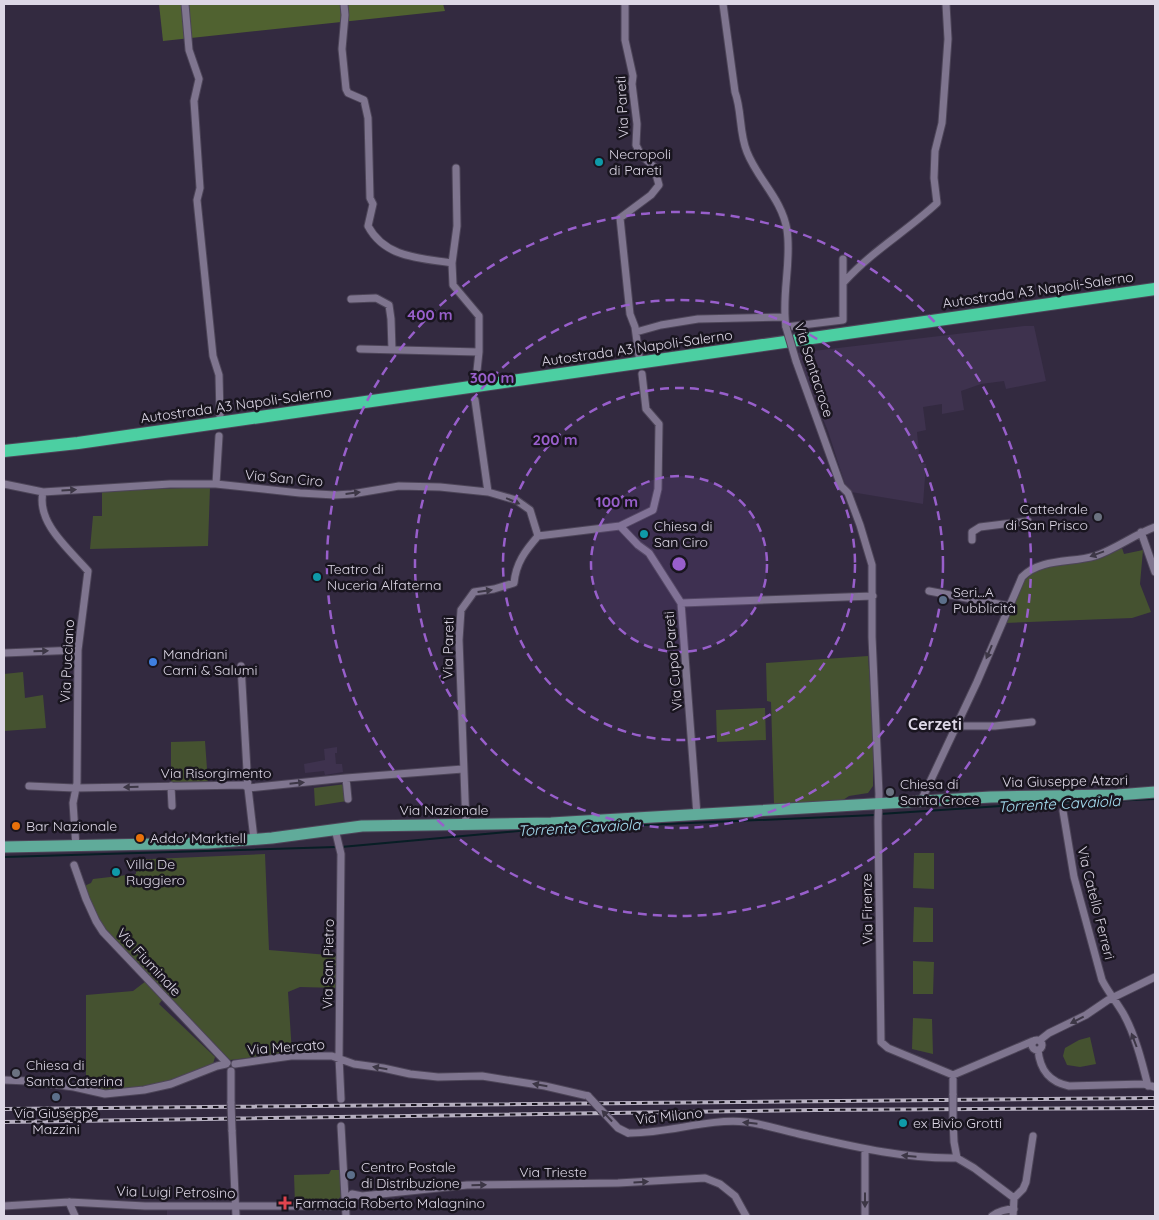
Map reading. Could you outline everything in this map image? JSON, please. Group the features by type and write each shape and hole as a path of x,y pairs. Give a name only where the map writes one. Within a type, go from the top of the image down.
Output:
{"highway":[{"name":"Autostrada A3 Napoli-Salerno","path":"4,451 107,439 1155,289"},
{"name":"Autostrada A3 Napoli-Salerno","path":"4,458 101,447 1155,297"}],"main road":[{"name":"Via Giuseppe Atzori","path":"880,805 991,797 1117,795 1155,792"},
{"name":"Via Nazionale","path":"4,847 208,843 336,833 372,826 551,823 880,805"}],"street":[{"path":"185,4 189,50 199,79 194,101 200,188 197,200 213,356 219,375 220,416"},
{"path":"344,4 342,49 346,89 348,92 364,100 368,118 368,170 370,198 374,204 368,226 375,239 395,252 411,257 452,263"},
{"name":"Via Pareti","path":"625,4 625,40 634,76 632,84 637,124 636,145 641,154 654,167 659,185 651,194 620,218 630,314 636,332 639,356"},
{"name":"Via Santacroce","path":"723,4 742,136 749,158 784,215 787,231 788,271 786,327 796,361 841,486 848,493 872,565 872,644 880,805"},
{"path":"844,282 870,256 938,203 934,178 935,151 942,123 948,39 946,4"},
{"path":"456,168 457,226 452,263 453,285 479,316 479,352 476,380"},
{"path":"786,327 844,320 843,259"},
{"path":"351,299 376,298 389,304 392,350"},
{"path":"636,332 698,318 785,317"},
{"path":"360,349 479,352"},
{"path":"538,536 620,526 653,510 658,489 659,424 656,418 650,415 646,409 642,374"},
{"path":"475,400 488,492"},
{"path":"216,484 219,436"},
{"name":"Via San Ciro","path":"4,484 43,492 170,484 216,484 335,495 399,486 440,487 488,492 516,500 530,510 538,536"},
{"name":"Via Pucciano","path":"43,492 41,501 50,528 88,571 78,650 76,783 73,802 76,847"},
{"path":"972,540 972,532 980,526 1028,521"},
{"name":"Via Cupa Pareti","path":"620,526 634,542 649,553 681,603 697,815"},
{"path":"922,801 1022,577 1040,565 1096,556 1141,532 1155,527"},
{"path":"1141,532 1155,572"},
{"name":"Via Pareti","path":"466,825 458,640 461,610 474,592 514,583 516,571 523,553 538,536"},
{"path":"930,591 1009,606"},
{"path":"681,603 873,596"},
{"path":"4,653 78,650"},
{"path":"241,666 248,788 254,839"},
{"path":"957,726 995,726 1032,722"},
{"name":"Via Risorgimento","path":"29,786 75,788 244,785 248,788 463,769"},
{"path":"346,778 348,799"},
{"path":"171,786 172,806"},
{"name":"Via Firenze","path":"880,805 878,821 882,1042 896,1052 952,1075"},
{"name":"Via Catello Ferreri","path":"1063,811 1074,877 1102,980 1123,1014 1152,1086"},
{"name":"Via San Pietro","path":"336,833 341,854 338,1057 341,1099"},
{"name":"Via Fiuminale","path":"74,865 86,899 103,932 230,1066"},
{"path":"1014,1198 974,1168 957,1158 954,1142 952,1075 1016,1048 1036,1045 1049,1033 1155,977"},
{"path":"1036,1045 1040,1061 1047,1075 1061,1084 1070,1086 1105,1084 1152,1086"},
{"name":"Via Mercato","path":"230,1066 291,1056 338,1057"},
{"name":"Via Milano","path":"338,1057 354,1064 410,1074 438,1077 482,1076 545,1086 588,1096 618,1128 628,1133 727,1122 744,1122 761,1124 893,1155 957,1158"},
{"path":"4,1080 15,1079 37,1082 105,1094 144,1090 171,1084 217,1066 230,1066 236,1216"},
{"path":"341,1126 346,1216"},
{"path":"992,1216 997,1212 1007,1209 1013,1213 1014,1198 1023,1189 1026,1182 1033,1136"},
{"path":"865,1149 865,1216"},
{"name":"Via Trieste","path":"346,1200 352,1194 362,1196 388,1194 467,1185 618,1183 705,1178 720,1184 735,1196 746,1216"},
{"name":"Via Luigi Petrosino","path":"4,1206 69,1202 145,1206 335,1206 342,1204 346,1200"},
{"path":"69,1202 75,1216"}],"shaded area":[{"path":"1034,326 1046,381 1006,389 1004,381 981,384 961,391 964,410 942,414 942,404 923,407 926,430 917,432 920,463 926,464 923,504 851,492 845,484 828,431 796,353"},
{"path":"337,747 337,753 335,753 336,764 342,764 343,772 325,775 324,771 305,773 304,764 325,760 324,749"},
{"path":"167,1208 230,1209 230,1216 167,1216"}],"green space":[{"path":"159,4 443,4 445,11 163,41"},
{"path":"210,487 208,546 90,549 93,516 102,516 102,491"},
{"path":"1122,548 1124,554 1143,550 1140,584 1151,612 1132,618 1005,623 1022,582 1034,572 1044,567 1102,558"},
{"path":"868,656 873,723 873,786 868,793 849,796 843,800 774,804 771,702 767,701 766,663"},
{"path":"23,672 25,698 43,695 46,728 4,731 4,674"},
{"path":"765,708 766,740 717,742 716,710"},
{"path":"205,741 208,783 171,786 171,742"},
{"path":"346,784 347,801 315,806 314,788"},
{"path":"914,853 934,853 934,889 913,888"},
{"path":"265,854 269,950 340,956 338,988 300,987 288,992 292,1053 230,1060 103,928 82,887 91,883 93,879 136,874 136,869 130,869 128,860"},
{"path":"914,907 933,908 933,942 913,942"},
{"path":"913,961 934,962 933,994 913,994"},
{"path":"146,981 163,999 159,1004 215,1057 213,1064 166,1081 136,1088 86,1089 86,995 133,991"},
{"path":"913,1018 932,1019 933,1054 912,1049"},
{"path":"1090,1037 1096,1064 1080,1067 1067,1065 1063,1056 1065,1048 1079,1040"},
{"path":"331,1170 341,1170 342,1196 333,1203 295,1204 294,1175 329,1174"}],"waterway":[{"name":"Torrente Cavaiola","path":"880,814 1155,799"},
{"name":"Torrente Cavaiola","path":"341,847 529,830 875,815"},
{"name":"Torrente Cavaiola","path":"4,857 336,847"}],"railway":[{"path":"4,1109 1155,1098"},
{"path":"4,1122 815,1110 1155,1108"}],"place":[{"name":"Necropoli di Pareti","path":"599,162"},
{"name":"Cattedrale di San Prisco","path":"1098,517"},
{"name":"Chiesa di San Ciro","path":"644,534"},
{"name":"Teatro di Nuceria Alfaterna","path":"317,577"},
{"name":"Seri...A Pubblicità","path":"943,600"},
{"name":"Mandriani Carni & Salumi","path":"153,662"},
{"name":"Chiesa di Santa Croce","path":"890,792"},
{"name":"Bar Nazionale","path":"16,826"},
{"name":"Addo' Marktiell","path":"140,838"},
{"name":"Villa De Ruggiero","path":"116,872"},
{"name":"Chiesa di Santa Caterina","path":"16,1073"},
{"name":"Via Giuseppe Mazzini","path":"56,1097"},
{"name":"ex Bivio Grotti","path":"903,1123"},
{"name":"Centro Postale di Distribuzione","path":"351,1175"},
{"name":"Farmacia Roberto Malagnino","path":"285,1203"}],"district":[{"name":"Cerzeti","path":"935,724"}]}
